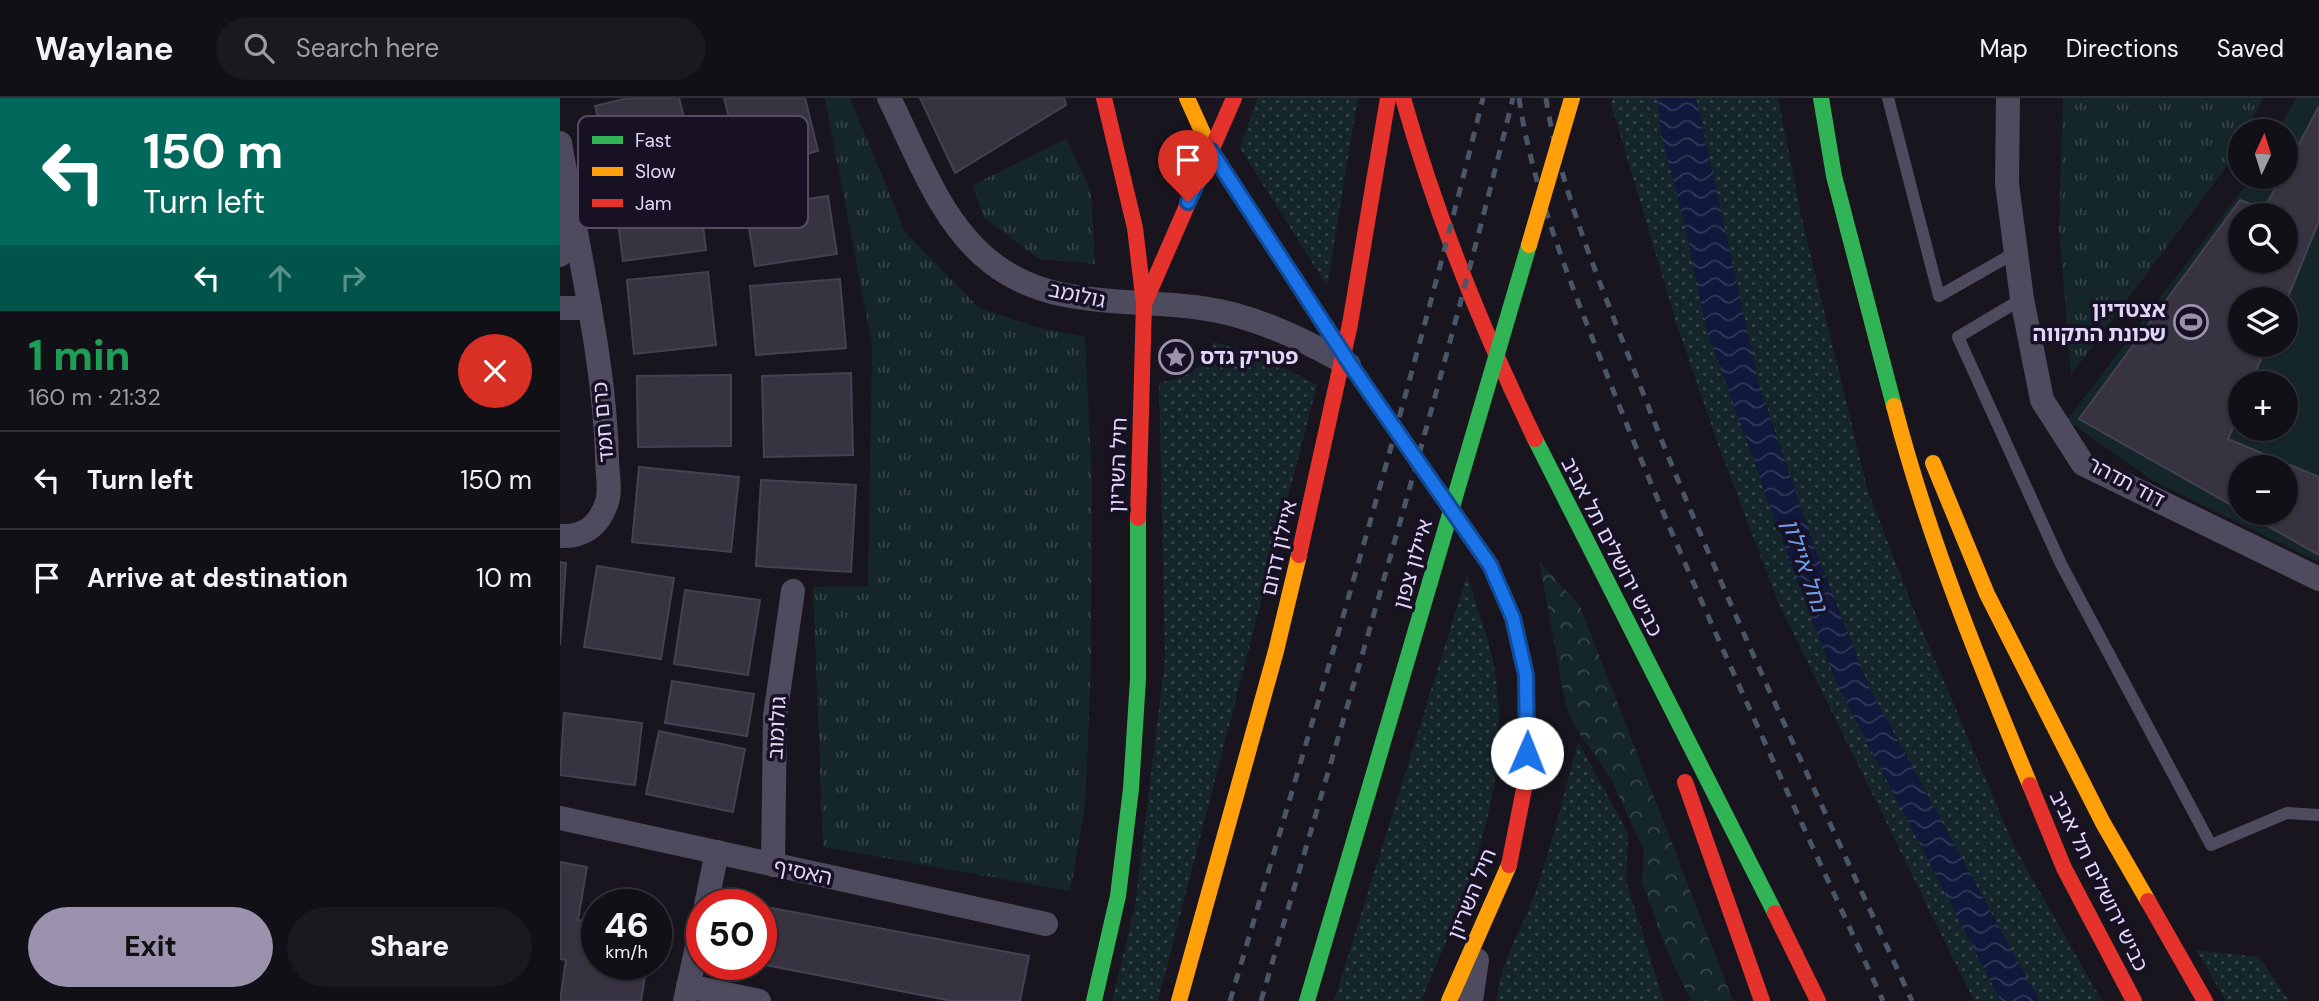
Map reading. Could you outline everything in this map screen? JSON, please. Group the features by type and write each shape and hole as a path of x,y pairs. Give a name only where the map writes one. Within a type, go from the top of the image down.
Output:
{"main road":[{"name":"חיל השריון","path":"1094,1001 1118,896 1131,789 1138,679 1137,553 1144,304 1135,228 1104,98"},
{"name":"חיל השריון","path":"1187,98 1211,151 1352,367 1490,565 1513,618 1526,675 1526,779 1509,865 1449,1001"},
{"path":"1144,304 1234,98"},
{"name":"איילון דרום","path":"1179,1001 1269,677 1299,555 1350,324 1388,98"},
{"name":"כביש ירושלים תל אביב","path":"1403,98 1413,138 1457,265 1505,380 1818,1001"},
{"name":"איילון צפון","path":"1307,1001 1572,98"},
{"name":"כביש ירושלים תל אביב","path":"1821,98 1834,176 1914,482 1957,608 2064,868 2134,1001"},
{"path":"1872,315 1914,416"},
{"path":"1924,442 1987,594 2103,824 2205,1001"},
{"path":"1637,645 1762,1001"}],"street":[{"name":"גולומב","path":"889,98 958,228 991,263 1023,282 1103,302 1202,308 1275,327 1352,367"},
{"name":"דוד תדהר","path":"2008,98 2007,184 2022,299 2042,400 2084,464 2319,579"},
{"name":"כרם חמד","path":"560,144 590,308 606,423 608,499 600,519 588,531 577,537 560,536"},
{"name":"כרם חמד","path":"560,255 571,205"},
{"path":"560,308 590,308"},
{"name":"גולומוב","path":"773,865 775,716 793,591"},
{"name":"האסיף","path":"560,818 1046,924"},
{"path":"709,889 717,852"},
{"path":"1471,1001 1486,920"},
{"path":"687,994 759,1001"}],"lane":[{"path":"1888,98 1939,296 2016,252"},
{"path":"2022,299 1958,337 2061,564 2211,845 2287,813 2319,815"}],"green space":[{"path":"825,98 850,98 905,232 978,307 1035,327 1085,337 1092,483 1091,667 1085,808 1070,891 823,847 813,587 868,586 872,345"},
{"path":"1257,98 1358,98 1327,286 1240,148"},
{"path":"1613,98 1658,98 1661,133 1687,234 1706,328 1797,580 1837,684 2001,1001 1974,1001 1778,602 1719,447 1676,322 1611,104"},
{"path":"1696,98 1778,98 1801,215 1867,488 1915,613 2014,846 2102,1001 2039,1001 1870,689 1816,552 1759,384"},
{"path":"2063,98 2263,98 2252,119 2228,119 2228,165 2071,375 2059,227"},
{"name":"אצטדיון שכונת התקווה","path":"2296,98 2319,98 2319,562 2243,525 2298,525 2298,455 2228,455 2228,518 2153,481 2067,420 2228,209 2228,273 2298,273 2298,203 2232,203 2243,189 2298,189 2298,119 2285,119"},
{"path":"1066,139 1091,191 1095,264 1039,259 983,217 973,185"},
{"path":"1214,342 1261,356 1317,385 1158,1001 1112,1001 1135,906 1165,659 1159,382 1178,379 1193,371"},
{"path":"1539,561 1580,606 1733,1001 1691,1001 1667,951 1642,882 1644,851 1611,779 1573,724 1566,706"},
{"path":"1467,575 1490,647 1498,701 1498,745 1493,789 1471,876 1421,1001 1334,1001"},
{"path":"1578,742 1628,833 1626,881 1664,1001 1497,1001 1506,960 1541,875"},
{"path":"2196,950 2259,957 2289,1001 2226,1001"}],"water":[{"name":"נחל איילון","path":"1658,98 1696,98 1759,384 1816,552 1870,689 2039,1001 2001,1001 1837,684 1706,328 1687,234 1661,133"}],"building":[{"path":"628,98 679,98 684,116 598,116 595,106"},
{"path":"724,98 805,98 818,151 808,153 808,116 729,116"},
{"path":"920,98 1064,98 1066,105 955,173"},
{"path":"2319,106 2319,221 2298,273 2298,203 2267,203 2275,189 2298,189 2298,146"},
{"path":"828,196 837,254 755,266 749,228 808,228 808,199"},
{"path":"2228,216 2228,273 2298,273 2292,287 2228,287 2228,357 2262,357 2256,371 2228,371 2228,441 2266,455 2228,455 2228,503 2079,419"},
{"path":"619,228 703,228 706,250 623,261"},
{"path":"708,272 716,345 634,354 627,280"},
{"path":"840,279 846,348 756,355 750,286"},
{"path":"851,373 853,455 764,457 762,376"},
{"path":"731,375 731,446 638,447 637,376"},
{"path":"639,467 739,477 731,552 632,542"},
{"path":"2298,468 2319,477 2319,555 2266,525 2298,525"},
{"path":"761,480 856,485 851,572 756,566"},
{"path":"560,562 566,563 560,645"},
{"path":"597,566 674,578 661,659 584,647"},
{"path":"685,590 760,600 748,675 674,664"},
{"path":"672,681 754,694 747,736 665,723"},
{"path":"564,713 642,723 635,785 560,775"},
{"path":"659,731 745,749 733,812 646,794"},
{"path":"560,862 587,867 583,889 581,889 578,920 581,920 581,980 644,980 641,1001 560,1001 566,960 560,959"},
{"path":"777,909 1029,956 1020,1001 952,1001 777,967"}],"railway":[{"path":"1230,1001 1393,438 1483,98"},
{"path":"1261,1001 1424,438 1513,98"},
{"path":"1519,98 1545,209 1571,283 1644,467 1710,621 1883,1001"},
{"path":"1546,98 1571,203 1610,309 1700,534 1912,1001"}],"traffic: fast":[{"path":"1821,98 1834,176 1894,406"},
{"path":"1430,582 1529,245"},
{"path":"1535,439 1775,913"},
{"path":"1094,1001 1118,896 1131,789 1138,679 1138,518"},
{"path":"1307,1001 1430,582"}],"traffic: slow":[{"path":"1187,98 1211,151 1352,367 1469,534"},
{"path":"1529,245 1572,98"},
{"path":"1894,406 1938,551 2030,785"},
{"path":"1933,463 1987,594 2103,823 2148,901"},
{"path":"1179,1001 1276,651 1299,555"},
{"path":"1449,1001 1509,865"}],"traffic: jam":[{"path":"1104,98 1135,228 1144,304 1138,518"},
{"path":"1144,304 1234,98"},
{"path":"1299,555 1350,324 1388,98"},
{"path":"1403,98 1445,229 1497,356 1535,439"},
{"path":"1469,534 1491,565 1513,618 1526,675 1526,779 1509,865"},
{"path":"1685,782 1762,1001"},
{"path":"2030,785 2064,868 2134,1001"},
{"path":"2148,901 2205,1001"},
{"path":"1775,913 1818,1001"}],"place":[{"name":"אצטדיון שכונת התקווה","path":"2191,322"},
{"name":"פטריק גדס","path":"1176,357"}],"route":[{"path":"1188,202 1211,151 1352,367 1490,565 1513,618 1526,675 1527,753"}]}
